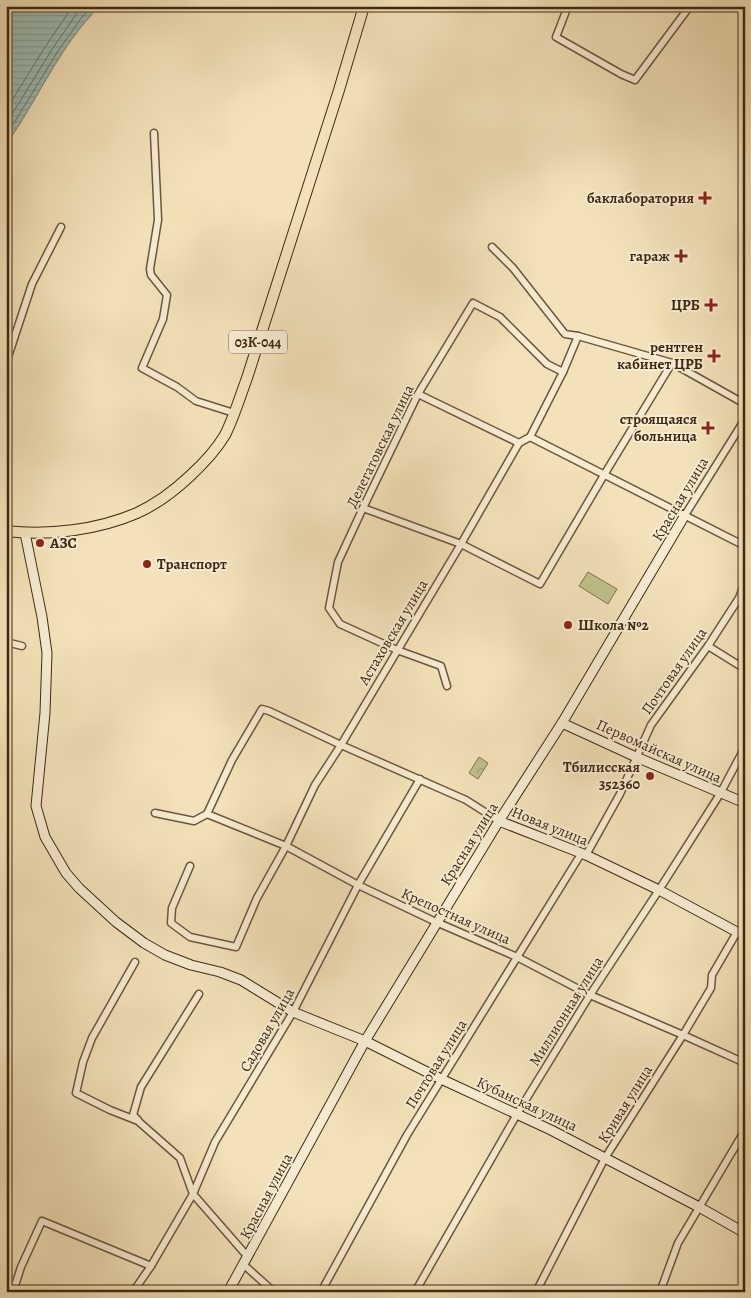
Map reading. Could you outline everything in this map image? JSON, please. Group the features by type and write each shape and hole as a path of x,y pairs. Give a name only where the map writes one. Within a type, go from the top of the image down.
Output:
{"main road":[{"name":"03К-044","path":"6,531 25,533 63,532 116,521 138,513 180,486 201,466 224,435 250,369 364,6"}],"street":[{"path":"568,6 556,37 621,74 636,80 690,6"},
{"path":"154,133 158,220 150,269 167,295 163,319 142,368 196,401 234,413"},
{"path":"6,362 32,284 61,227"},
{"path":"492,246 520,276 564,334 578,336 672,363 745,404"},
{"name":"Делегатовская улица","path":"397,650 340,624 329,608 338,562 418,394 473,303 500,317 547,364 563,372"},
{"path":"418,394 519,443 530,437 563,372 578,336"},
{"path":"363,508 461,544 540,584 672,363"},
{"name":"Красная улица","path":"228,1292 365,1041 436,922 562,723 745,419"},
{"path":"530,437 745,546"},
{"name":"Астаховская улица","path":"190,866 172,908 171,923 190,937 236,947 256,898 286,846 315,785 341,745 461,544 519,443"},
{"name":"Кубанская улица","path":"25,533 42,617 46,653 45,713 36,806 45,837 56,858 79,888 116,922 144,943 165,955 241,980 293,1012 365,1041 517,1114 605,1158 745,1233"},
{"name":"Почтовая улица","path":"321,1292 407,1135 620,794 651,725 708,646 738,598 745,582"},
{"path":"6,642 22,646"},
{"path":"708,646 745,669"},
{"path":"397,650 441,666 447,686"},
{"name":"Новая улица","path":"207,814 232,760 262,709 466,800 499,821 583,855 659,890 741,933"},
{"name":"Первомайская улица","path":"562,723 720,794 745,803"},
{"name":"Миллионная улица","path":"415,1292 517,1114 590,995 720,794 745,747"},
{"name":"Садовая улица","path":"133,1292 151,1266 193,1194 216,1142 293,1012 358,885 420,779"},
{"path":"156,813 194,821 207,814"},
{"name":"Крепостная улица","path":"207,814 286,846 358,885 436,922 517,957 590,995 745,1063"},
{"name":"Кривая улица","path":"536,1292 605,1158 683,1035 711,988 712,975 741,933"},
{"path":"135,962 92,1038 83,1062 76,1093 138,1121"},
{"path":"199,994 141,1087 133,1114 138,1121 180,1158 193,1194 246,1261 274,1292"},
{"path":"660,1292 678,1244 698,1207 745,1130"},
{"path":"13,1292 21,1267 42,1221 151,1266"}],"green space":[{"path":"588,572 617,589 608,604 579,586"},
{"path":"479,757 488,763 478,779 469,773"}],"water":[{"path":"6,6 100,6 86,21 61,55 6,145"}],"place":[{"name":"баклаборатория","path":"705,198"},
{"name":"гараж","path":"681,256"},
{"name":"ЦРБ","path":"711,305"},
{"name":"рентген кабинет ЦРБ","path":"714,356"},
{"name":"строящаяся больница","path":"708,428"},
{"name":"АЗС","path":"40,543"},
{"name":"Транспорт","path":"147,564"},
{"name":"Школа №2","path":"568,625"},
{"name":"Тбилисская 352360","path":"650,776"}]}
